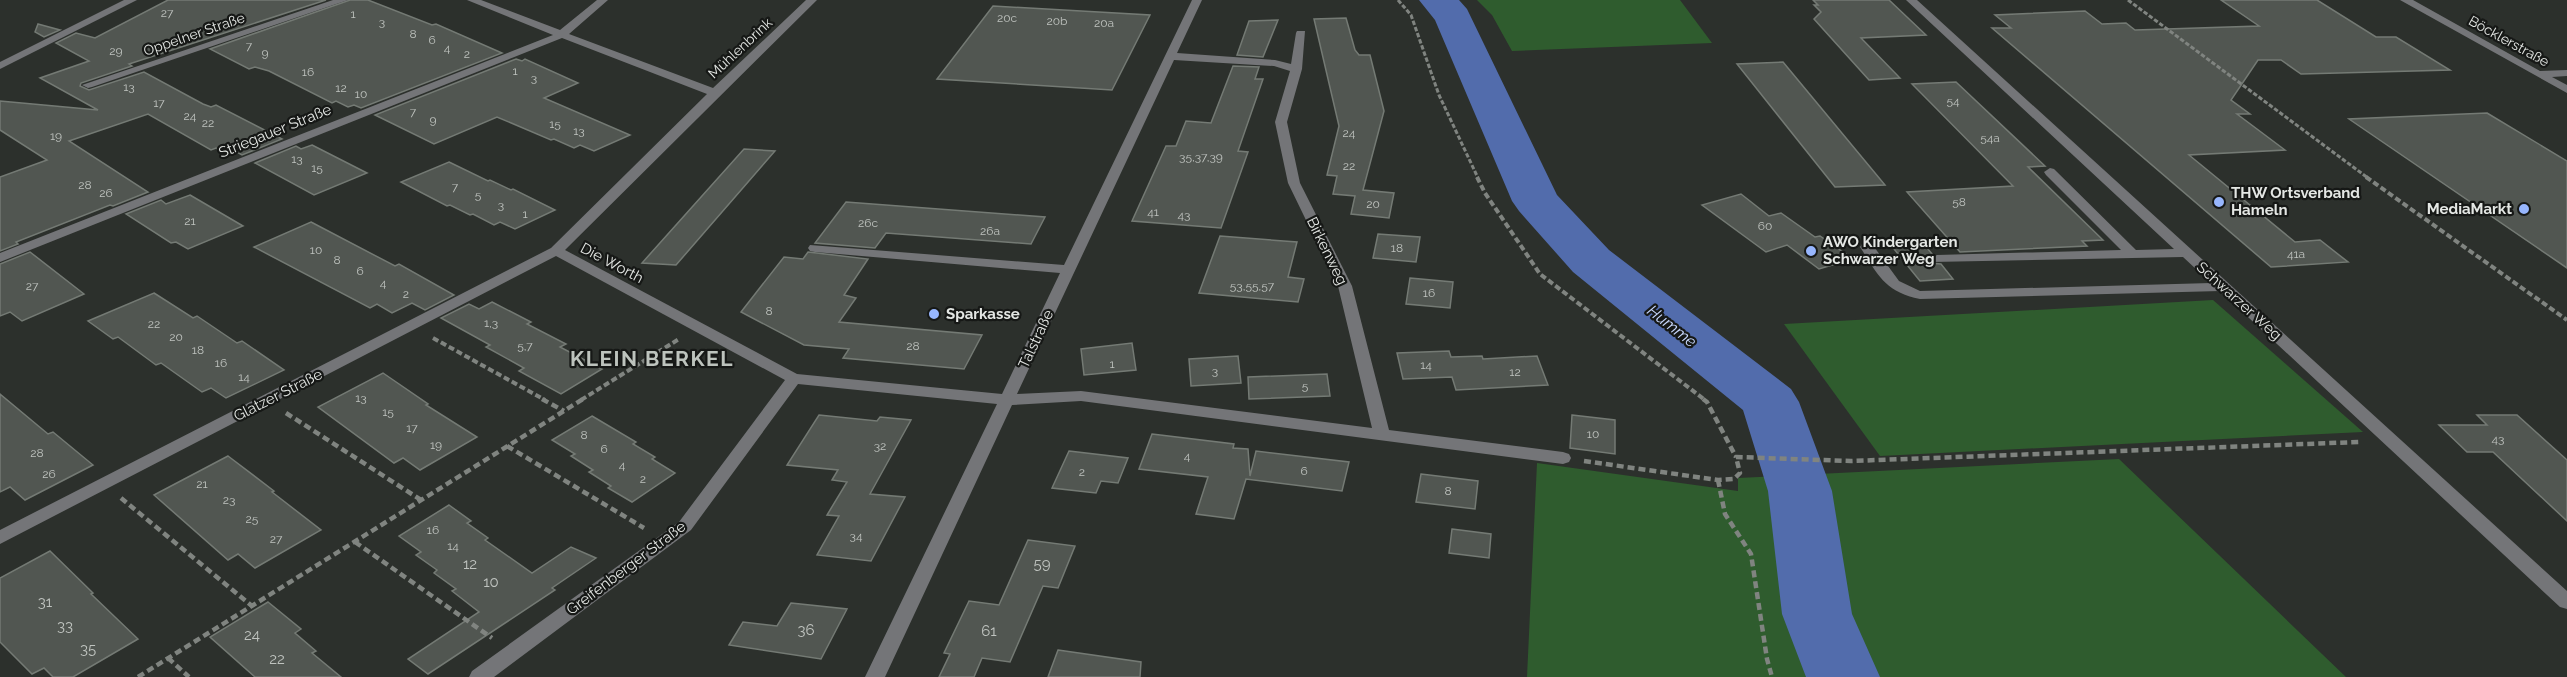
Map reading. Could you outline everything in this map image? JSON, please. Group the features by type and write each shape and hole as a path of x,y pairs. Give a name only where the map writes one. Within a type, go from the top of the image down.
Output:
{"street":[{"path":"0,66 132,0"},
{"name":"Oppelner Straße","path":"88,85 343,0"},
{"path":"472,0 715,93"},
{"name":"Striegauer Straße","path":"0,258 561,35 603,0"},
{"name":"Mühlenbrink","path":"715,93 812,0"},
{"name":"Talstraße","path":"875,677 1197,0"},
{"name":"Schwarzer Weg","path":"1911,0 2567,603"},
{"name":"Böcklerstraße","path":"2405,0 2565,88"},
{"name":"Birkenweg","path":"1301,33 1296,69 1281,122 1294,183 1345,286 1382,435"},
{"path":"1171,56 1275,63 1296,69"},
{"path":"2539,74 2567,73"},
{"name":"Die Worth","path":"715,93 556,251 794,380 1007,400"},
{"path":"2050,172 2132,254"},
{"path":"1866,247 1891,283 1903,292 1920,295 2224,286"},
{"path":"815,248 1068,270"},
{"name":"Glatzer Straße","path":"0,538 556,251"},
{"path":"1937,259 2187,253"},
{"name":"Greifenberger Straße","path":"479,677 685,526 794,380"},
{"path":"1007,400 1081,396 1563,459"}],"path":[{"path":"1398,0 1411,15 1439,95 1485,193 1539,274 1707,402 1736,458 1740,473 1734,479 1718,480 1563,459"},
{"path":"2128,0 2381,188 2567,320"},
{"path":"412,326 564,411"},
{"path":"138,677 698,328"},
{"path":"267,400 421,500"},
{"path":"1736,458 1851,461 2393,441"},
{"path":"507,446 665,541"},
{"path":"1718,480 1725,514 1752,554 1767,659 1772,677"},
{"path":"105,484 252,606"},
{"path":"355,542 513,653"},
{"path":"168,658 189,677"}],"green space":[{"path":"1477,0 1680,0 1712,43 1512,51 1492,15"},
{"path":"2213,300 2363,432 1880,456 1784,324"},
{"path":"2119,459 2346,677 1527,677 1537,463 1738,491 1738,478"}],"building":[{"path":"168,0 326,0 129,64 132,66 81,83 80,86 89,90 144,72 203,104 211,107 216,105 282,139 242,155 235,151 227,154 216,148 211,150 148,114 69,141 148,192 16,242 18,244 0,251 0,177 47,160 0,130 0,101 98,110 40,78 89,61 56,43 76,33 95,38"},
{"path":"350,0 368,0 432,25 436,24 502,53 361,108 354,105 348,107 336,101 332,103 269,71 255,67 249,69 210,49"},
{"path":"1813,0 1889,0 1926,35 1861,38 1900,78 1869,80 1814,19 1821,12 1814,5 1818,5"},
{"path":"2221,0 2317,0 2376,37 2396,37 2450,70 2301,74 2281,60 2258,60 2231,100 2250,114 2237,114 2285,150 2189,155 2295,242 2320,240 2348,262 2271,267 1992,28 2011,28 1995,15 2085,11 2102,24 2126,23 2135,30 2259,26"},
{"path":"993,6 1150,15 1112,90 937,79"},
{"path":"1346,18 1355,50 1359,55 1370,55 1384,111 1363,190 1394,193 1389,218 1351,214 1355,196 1333,194 1337,176 1327,175 1339,126 1314,19"},
{"path":"1278,20 1263,57 1237,55 1249,21"},
{"path":"38,24 60,30 44,37 35,32"},
{"path":"516,59 522,61 525,59 578,83 544,98 630,135 594,151 580,145 574,148 554,139 551,140 497,117 434,144 375,115"},
{"path":"1783,62 1885,185 1835,187 1737,64"},
{"path":"1233,66 1259,67 1255,79 1263,79 1238,151 1248,152 1221,228 1132,221 1166,146 1176,146 1186,121 1211,123"},
{"path":"1956,82 2045,166 2028,167 2103,240 2082,241 2087,246 1960,252 1907,192 2013,186 1912,84"},
{"name":"MediaMarkt","path":"2487,113 2567,161 2567,268 2349,119"},
{"path":"312,145 367,173 314,195 255,163 296,146 301,149"},
{"path":"744,149 775,151 676,265 642,263"},
{"path":"449,162 488,181 513,189 555,210 515,229 500,222 494,225 473,214 470,215 450,205 447,206 401,182"},
{"path":"1741,194 1769,216 1781,213 1815,237 1820,236 1853,259 1819,269 1787,245 1766,252 1702,205"},
{"path":"190,195 243,226 188,249 176,242 171,243 126,214 161,200 166,204"},
{"path":"846,202 1045,217 1031,244 886,233 875,248 815,243"},
{"path":"311,222 395,266 399,264 454,295 425,310 412,303 392,313 377,304 370,308 254,247"},
{"path":"1378,234 1420,237 1416,262 1373,258"},
{"path":"1220,236 1297,242 1288,277 1304,279 1298,302 1199,293"},
{"path":"1922,242 1933,255 1928,258 1930,263 1941,264 1953,279 1920,281 1890,244"},
{"path":"30,252 84,294 22,321 10,312 0,316 0,264"},
{"path":"808,252 868,259 844,295 856,298 839,322 982,335 964,369 843,358 849,349 804,345 741,312 784,257 803,259"},
{"path":"1410,278 1453,282 1450,308 1406,304"},
{"path":"154,293 193,318 197,316 237,343 242,341 284,370 226,398 211,388 202,392 161,363 156,365 118,337 113,339 88,321"},
{"path":"492,302 531,322 527,324 566,344 560,347 602,369 561,394 519,371 524,368 486,347 490,345 441,318 469,304 479,309"},
{"path":"1132,343 1136,370 1084,375 1081,349"},
{"path":"1449,351 1451,357 1482,356 1483,359 1537,356 1548,385 1456,390 1452,377 1403,379 1397,353"},
{"path":"1238,356 1241,383 1191,386 1189,359"},
{"path":"383,373 428,404 426,405 477,437 420,470 403,458 394,463 318,407"},
{"path":"1327,374 1330,396 1249,399 1248,377"},
{"path":"0,394 48,434 53,432 93,465 25,500 10,487 0,492"},
{"path":"819,415 877,421 880,417 911,420 870,494 905,497 871,561 817,555 839,516 827,515 847,482 832,480 838,470 787,465"},
{"path":"1572,415 1615,420 1615,454 1570,448"},
{"path":"2477,415 2517,415 2567,460 2567,521 2493,452 2467,452 2439,425 2487,425"},
{"path":"592,416 636,442 633,444 655,457 652,459 675,473 632,502 608,488 611,486 589,472 593,470 571,456 575,454 552,440"},
{"path":"1152,434 1234,444 1233,448 1248,449 1250,476 1256,451 1349,462 1342,491 1246,479 1234,519 1196,514 1208,477 1139,469"},
{"path":"1069,451 1128,458 1118,483 1101,481 1096,493 1052,488"},
{"path":"228,456 321,530 255,568 238,554 228,560 154,495"},
{"path":"1421,474 1478,481 1475,509 1416,502"},
{"path":"449,505 471,521 467,523 488,538 485,540 532,573 571,547 596,558 552,588 555,590 428,674 408,659 479,612 452,591 456,589 434,573 437,570 416,555 421,552 399,536"},
{"path":"1452,529 1491,534 1489,558 1449,553"},
{"path":"1028,540 1075,546 1058,588 1043,586 1010,662 982,658 974,677 939,677 950,654 944,653 969,601 999,605"},
{"path":"50,551 138,639 73,677 53,677 44,668 32,674 0,642 0,578"},
{"path":"268,602 301,629 295,633 316,651 312,653 341,677 255,677 210,637"},
{"path":"791,603 847,609 821,659 729,645 743,622 777,626"},
{"path":"1058,650 1141,662 1140,677 1048,677"}],"waterway":[{"name":"Humme","path":"1438,0 1453,17 1536,201 1591,261 1770,402 1800,491 1817,614 1843,677"}],"place":[{"name":"THW Ortsverband Hameln","path":"2219,202"},
{"name":"MediaMarkt","path":"2524,209"},
{"name":"AWO Kindergarten Schwarzer Weg","path":"1811,251"},
{"name":"Sparkasse","path":"934,314"}],"district":[{"name":"KLEIN BERKEL","path":"652,358"}]}
